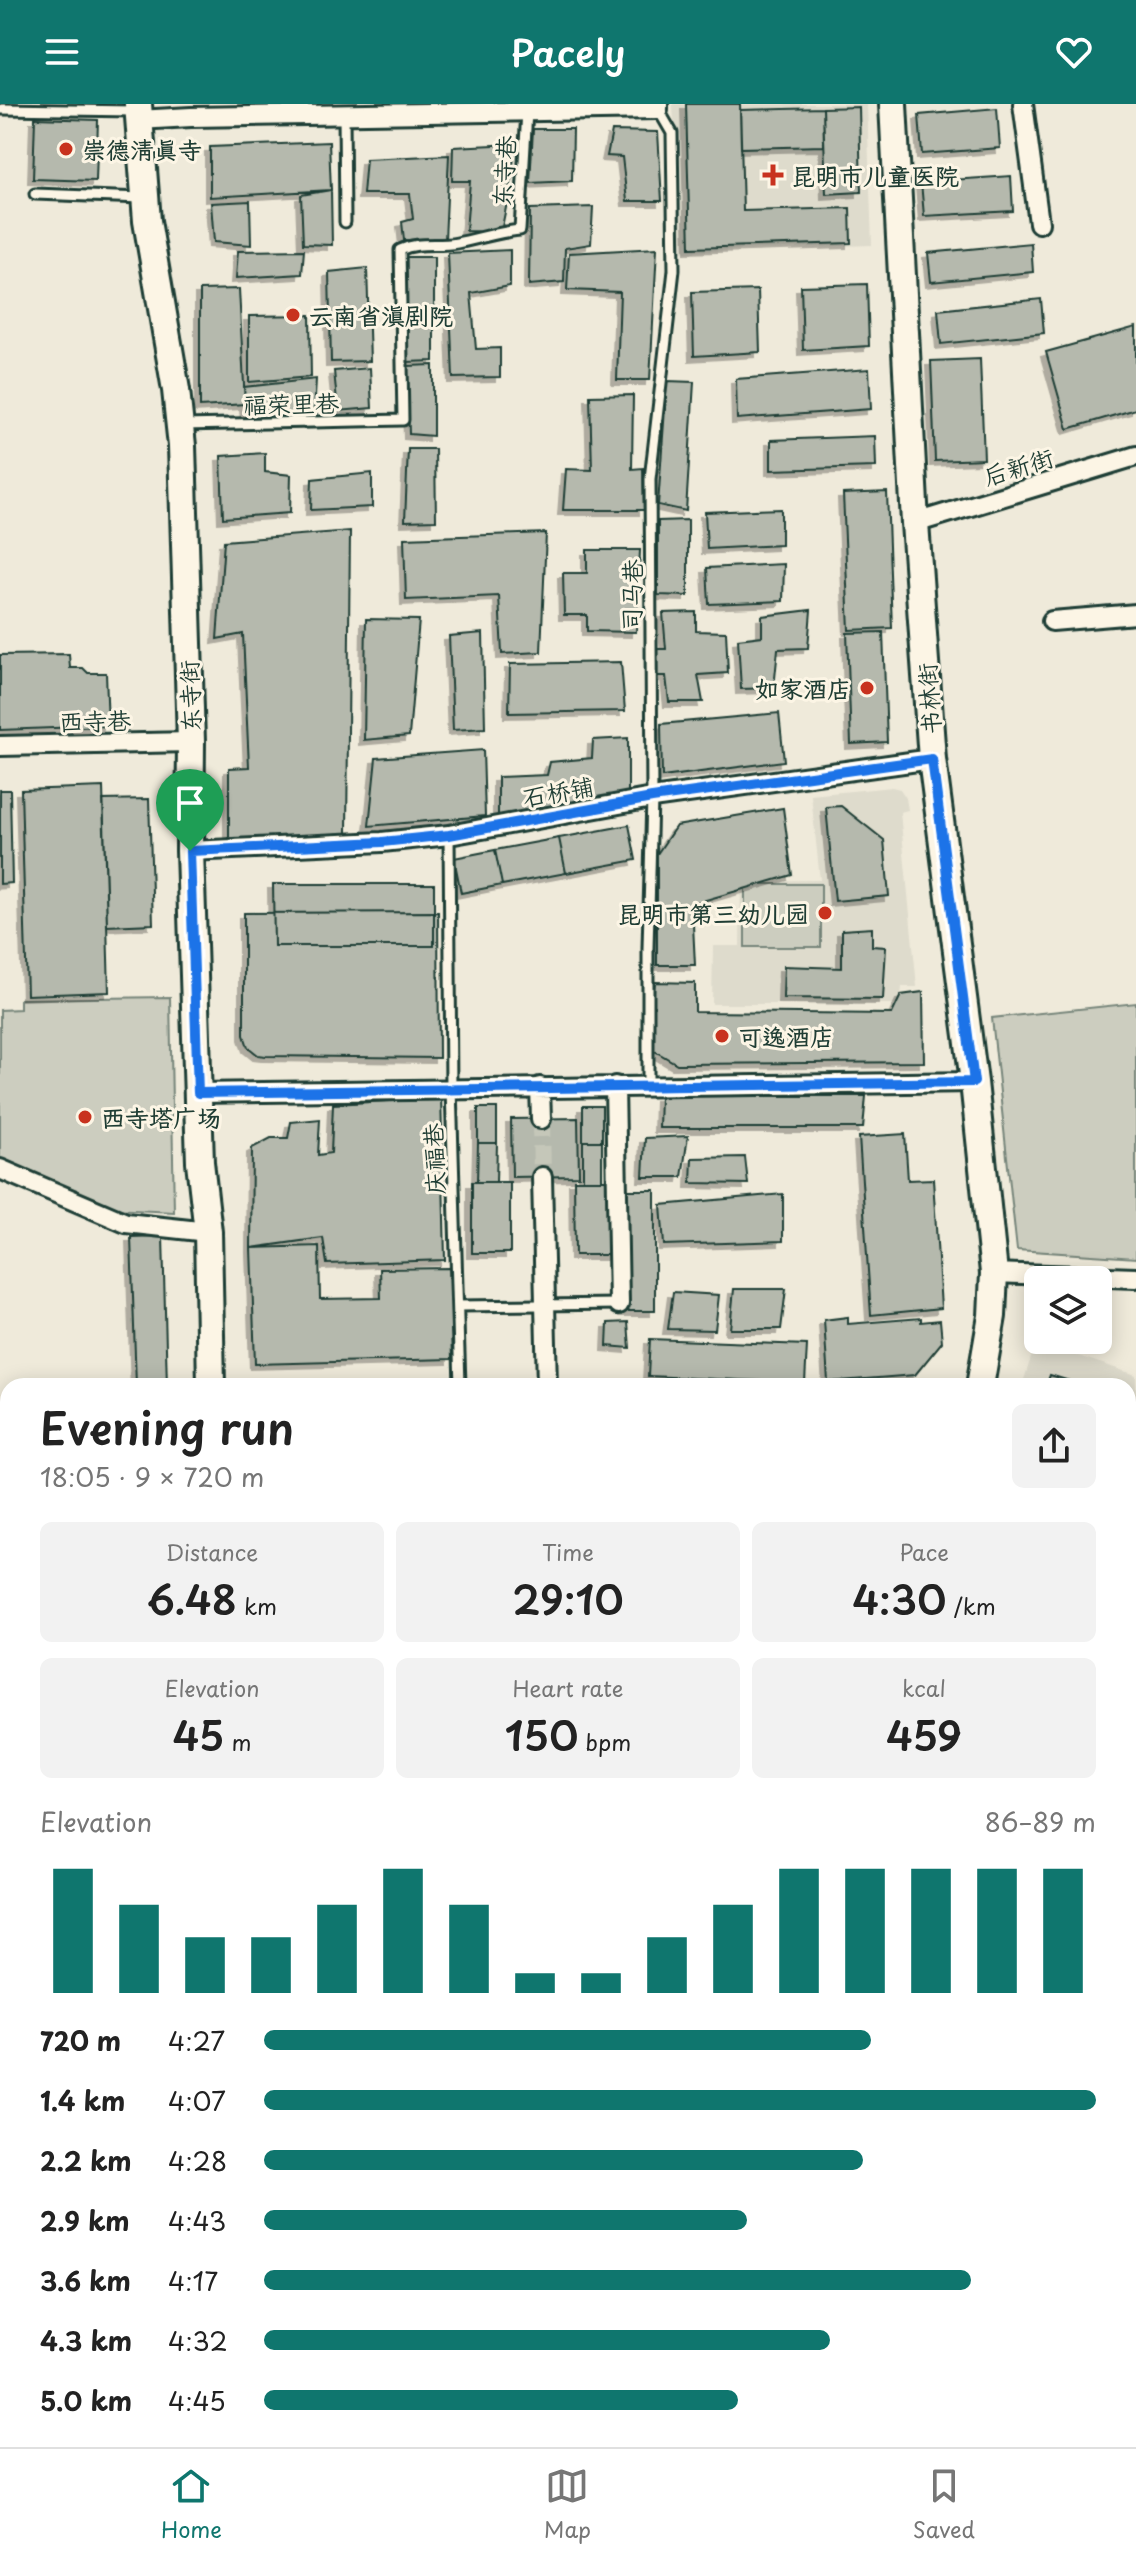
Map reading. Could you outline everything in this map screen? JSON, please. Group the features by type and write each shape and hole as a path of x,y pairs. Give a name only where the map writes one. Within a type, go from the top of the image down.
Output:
{"street":[{"name":"书林街","path":"893,104 915,523 932,759 974,1082 994,1273 992,1316 981,1378"},
{"path":"1023,104 1039,223"},
{"path":"138,112 344,114 658,107"},
{"name":"东寺街","path":"138,112 145,198 180,425 200,1162 208,1232 211,1378"},
{"name":"后新街","path":"915,523 1136,456"},
{"path":"1052,621 1136,614"},
{"name":"西寺巷","path":"0,746 191,742"},
{"name":"石桥铺","path":"190,851 382,842 449,835 652,798 932,759"},
{"path":"198,1093 974,1082"},
{"path":"615,1086 619,1304"},
{"path":"540,1087 541,1119"},
{"path":"0,1169 126,1223 208,1232"},
{"path":"542,1177 547,1378"},
{"path":"994,1273 1136,1278"}],"lane":[{"name":"司马巷","path":"648,1085 652,798 650,479 674,270 672,133 658,107"},
{"path":"2,109 138,112"},
{"name":"东寺巷","path":"403,420 400,250 413,244 454,244 520,230 527,111"},
{"path":"344,114 345,222"},
{"path":"35,194 145,198"},
{"name":"福荣里巷","path":"180,425 403,420"},
{"name":"庆福巷","path":"449,835 451,1088 460,1378"},
{"path":"458,1306 619,1304"}],"shaded area":[{"name":"昆明市儿童医院","path":"673,104 867,104 872,245 680,252"},
{"name":"昆明市第三幼儿园","path":"892,787 900,789 906,798 908,810 900,812 917,987 902,987 900,1004 712,1004 713,946 740,946 741,881 820,880 811,795"},
{"path":"745,884 821,884 821,947 745,947"},
{"name":"西寺塔广场","path":"170,997 174,1212 111,1209 0,1162 0,1010 20,1009 20,999"},
{"path":"1136,1003 1136,1258 1017,1250 992,1018"},
{"path":"1032,1354 1072,1354 1136,1375 1136,1378 1025,1378"}],"building":[{"path":"686,104 740,104 743,211 850,208 851,243 690,248"},
{"path":"859,107 861,192 826,194 823,108"},
{"path":"823,108 824,146 741,148 740,110"},
{"path":"997,108 1000,148 922,154 919,115"},
{"name":"崇德清真寺","path":"35,118 98,120 96,181 33,179"},
{"path":"533,129 573,129 572,181 530,183"},
{"path":"612,131 658,132 662,201 627,201 622,157 607,156"},
{"path":"329,142 331,190 210,197 210,147"},
{"path":"515,144 501,232 466,231 470,181 452,181 453,147"},
{"path":"449,155 445,240 404,240 402,222 413,219 410,194 363,194 366,159"},
{"path":"1011,176 1013,211 924,216 921,182"},
{"path":"331,190 332,245 303,244 301,195"},
{"path":"250,201 251,245 214,242 211,203"},
{"path":"593,207 591,244 565,248 564,282 529,285 530,209"},
{"path":"1031,243 1033,272 931,282 928,253"},
{"path":"657,248 650,380 617,380 620,292 567,290 569,253"},
{"path":"304,250 302,274 236,278 238,251"},
{"path":"510,250 510,286 471,293 476,349 500,348 500,377 453,378 448,253"},
{"path":"405,257 434,257 434,361 407,362"},
{"path":"367,268 370,361 331,362 329,272"},
{"path":"867,284 869,346 803,350 801,286"},
{"path":"239,289 245,404 200,407 200,290"},
{"path":"758,290 760,352 694,356 692,292"},
{"path":"1041,299 1044,333 941,344 938,310"},
{"path":"310,315 311,377 249,382 249,316"},
{"path":"1136,327 1136,409 1068,429 1046,352"},
{"path":"980,359 984,459 935,461 931,361"},
{"path":"433,365 433,436 409,434 407,366"},
{"path":"370,368 372,408 338,411 334,371"},
{"path":"869,369 871,409 737,419 736,379"},
{"path":"316,379 314,416 246,418 244,387"},
{"path":"667,381 694,382 686,511 658,505"},
{"path":"633,395 632,469 643,468 644,510 563,510 566,469 592,470 590,396"},
{"path":"875,436 876,467 771,470 771,440"},
{"path":"408,449 435,449 436,520 405,521"},
{"path":"265,453 265,472 291,475 290,513 223,518 221,456"},
{"path":"372,473 372,507 311,510 312,479"},
{"path":"887,492 892,628 849,630 843,494"},
{"path":"781,509 781,545 707,549 705,512"},
{"path":"688,520 688,596 658,595 658,521"},
{"path":"350,531 347,833 229,842 229,768 249,767 243,634 217,639 224,541"},
{"path":"546,533 541,652 502,654 499,596 406,600 404,538"},
{"path":"587,550 640,550 636,632 587,631 587,615 564,615 563,573 587,573"},
{"path":"784,564 783,601 709,604 707,568"},
{"path":"811,610 808,648 778,649 774,688 741,689 738,639 762,636 762,616"},
{"path":"696,612 696,631 726,632 728,673 698,675 703,702 669,702 666,676 655,676 655,649 666,649 663,613"},
{"path":"366,619 419,620 409,736 364,740"},
{"name":"如家酒店","path":"883,632 887,742 851,744 847,633"},
{"path":"483,633 485,728 453,730 449,636"},
{"path":"69,654 70,668 83,668 88,673 106,673 108,726 0,730 0,655"},
{"path":"621,662 625,711 509,713 510,664"},
{"path":"779,713 784,761 662,777 661,724"},
{"path":"628,738 628,792 498,818 498,777 547,775 550,762 592,758 593,740"},
{"path":"483,750 485,816 369,826 376,758"},
{"path":"103,787 109,992 27,995 21,790"},
{"path":"0,790 10,790 12,883 0,884"},
{"path":"149,799 153,924 107,926 103,800"},
{"path":"841,806 884,840 889,896 835,901 826,807"},
{"path":"783,808 792,875 692,904 695,965 657,965 657,854 676,826"},
{"path":"629,825 636,860 566,873 559,838"},
{"path":"559,838 566,873 502,885 495,850"},
{"path":"495,850 502,885 461,893 454,858"},
{"path":"273,884 434,884 434,946 274,946"},
{"path":"438,912 439,1058 266,1056 258,1055 248,1047 244,1035 244,913"},
{"path":"872,928 872,946 886,947 883,999 783,998 784,966 842,968 842,930"},
{"path":"655,982 695,983 695,1012 892,1014 901,995 923,992 924,1062 677,1064 648,1047"},
{"path":"408,1093 441,1094 445,1260 327,1264 323,1238 251,1248 252,1148 271,1138 288,1138 291,1122 320,1119 318,1155 331,1153 333,1104 409,1100"},
{"path":"660,1096 866,1096 863,1128 659,1128"},
{"path":"583,1106 602,1106 602,1141 583,1141"},
{"path":"478,1108 497,1108 497,1143 478,1143"},
{"path":"578,1118 579,1176 512,1177 511,1119"},
{"path":"905,1134 908,1180 933,1179 941,1308 871,1315 859,1137"},
{"path":"688,1136 682,1177 643,1177 645,1138"},
{"path":"583,1141 602,1141 602,1180 583,1180"},
{"path":"478,1143 497,1143 496,1182 477,1182"},
{"path":"745,1157 748,1184 691,1183 692,1158"},
{"path":"574,1180 612,1180 612,1255 575,1255"},
{"path":"472,1182 510,1182 510,1253 472,1253"},
{"path":"624,1190 655,1190 655,1311 624,1311"},
{"path":"783,1194 783,1241 664,1245 661,1205"},
{"path":"163,1236 167,1378 136,1378 131,1237"},
{"path":"319,1246 320,1299 381,1298 380,1269 449,1268 452,1359 255,1364 251,1248"},
{"path":"734,1289 786,1289 781,1329 730,1329"},
{"path":"673,1292 719,1295 715,1330 668,1329"},
{"path":"848,1317 848,1324 921,1318 921,1322 940,1320 942,1342 915,1375 828,1378 824,1320"},
{"path":"628,1322 630,1348 607,1346 608,1323"},
{"path":"650,1339 807,1345 805,1378 648,1376"}],"tunnel":[{"path":"541,1119 542,1177"}],"place":[{"name":"崇德清真寺","path":"66,149"},
{"name":"昆明市儿童医院","path":"773,175"},
{"name":"云南省滇剧院","path":"293,315"},
{"name":"如家酒店","path":"867,688"},
{"name":"昆明市第三幼儿园","path":"825,913"},
{"name":"可逸酒店","path":"722,1036"},
{"name":"西寺塔广场","path":"85,1117"}],"route":[{"path":"932,759 974,1082 198,1093 190,851 382,842 449,835 652,798 932,759"}]}
